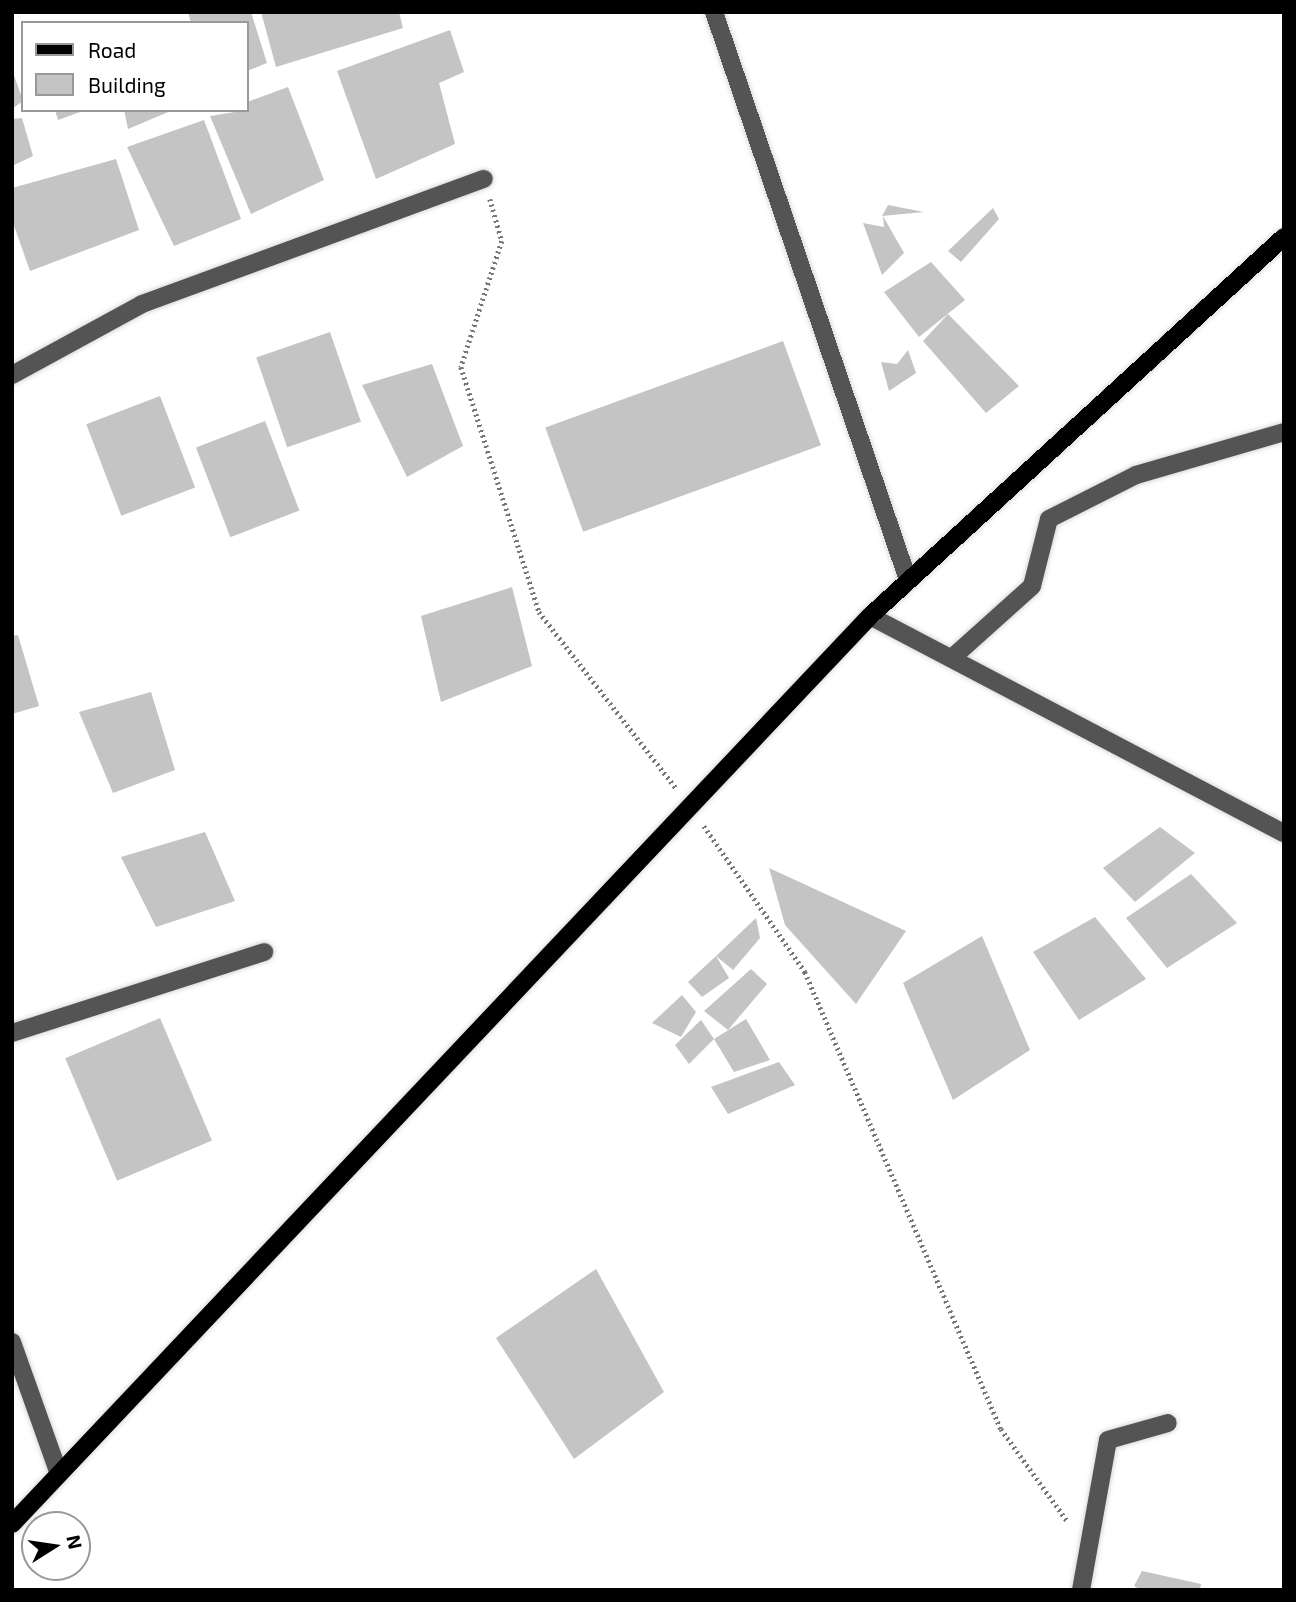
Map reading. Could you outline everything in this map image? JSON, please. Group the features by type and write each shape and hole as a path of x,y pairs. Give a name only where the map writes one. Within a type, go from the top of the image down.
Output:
{"main road":[{"path":"12,1524 870,616 1284,237"}],"street":[{"path":"714,12 908,580"},
{"path":"12,375 142,304 484,179"},
{"path":"953,657 1032,586 1049,519 1136,475 1284,432"},
{"path":"870,616 953,657 1284,833"},
{"path":"12,1033 264,952"},
{"path":"12,1342 59,1474"},
{"path":"1081,1590 1108,1440 1168,1423"}],"path":[{"path":"484,179 502,241 461,367 539,612 690,807 805,972 1001,1429 1088,1548"}],"building":[{"path":"188,12 251,12 267,63 248,71 248,21 190,21"},
{"path":"261,12 399,12 403,28 276,67"},
{"path":"450,30 464,72 439,83 455,144 376,179 337,71"},
{"path":"12,69 21,102 12,109"},
{"path":"288,87 324,180 251,214 210,116 248,112 248,102"},
{"path":"56,112 80,112 58,120"},
{"path":"124,112 168,112 128,129"},
{"path":"22,118 33,156 12,166 12,119"},
{"path":"204,120 241,219 174,246 127,147"},
{"path":"116,159 139,230 30,271 12,220 12,188"},
{"path":"888,205 924,212 882,216"},
{"path":"993,208 999,219 961,262 948,251"},
{"path":"883,216 904,253 882,275 863,223 884,227"},
{"path":"931,262 965,300 919,337 884,292"},
{"path":"948,314 1019,386 986,413 923,341"},
{"path":"330,332 361,422 287,447 256,357"},
{"path":"783,341 821,445 583,532 545,428"},
{"path":"908,350 916,373 889,391 881,362 897,364"},
{"path":"432,364 463,446 407,477 362,385"},
{"path":"160,396 195,487 121,516 86,424"},
{"path":"265,421 299,511 230,537 196,448"},
{"path":"512,587 532,666 441,702 421,616"},
{"path":"18,635 39,706 12,714 12,636"},
{"path":"151,692 175,770 113,793 79,712"},
{"path":"1160,827 1195,853 1135,902 1103,868"},
{"path":"205,832 235,901 156,927 121,857"},
{"path":"769,868 906,931 856,1004 785,925"},
{"path":"1191,874 1237,923 1167,968 1126,918"},
{"path":"1095,917 1146,979 1079,1020 1033,952"},
{"path":"756,918 760,938 733,970 716,956"},
{"path":"982,936 1030,1050 953,1100 903,983"},
{"path":"716,956 729,978 702,997 688,982"},
{"path":"751,969 767,984 728,1030 704,1011"},
{"path":"682,995 696,1012 681,1037 652,1023"},
{"path":"160,1018 212,1140 117,1181 65,1058"},
{"path":"746,1019 770,1060 734,1072 714,1039"},
{"path":"701,1020 714,1039 689,1064 675,1045"},
{"path":"779,1062 795,1085 728,1114 711,1087"},
{"path":"596,1269 664,1392 574,1459 496,1338"},
{"path":"1142,1571 1201,1584 1200,1590 1141,1590 1134,1586"}]}
